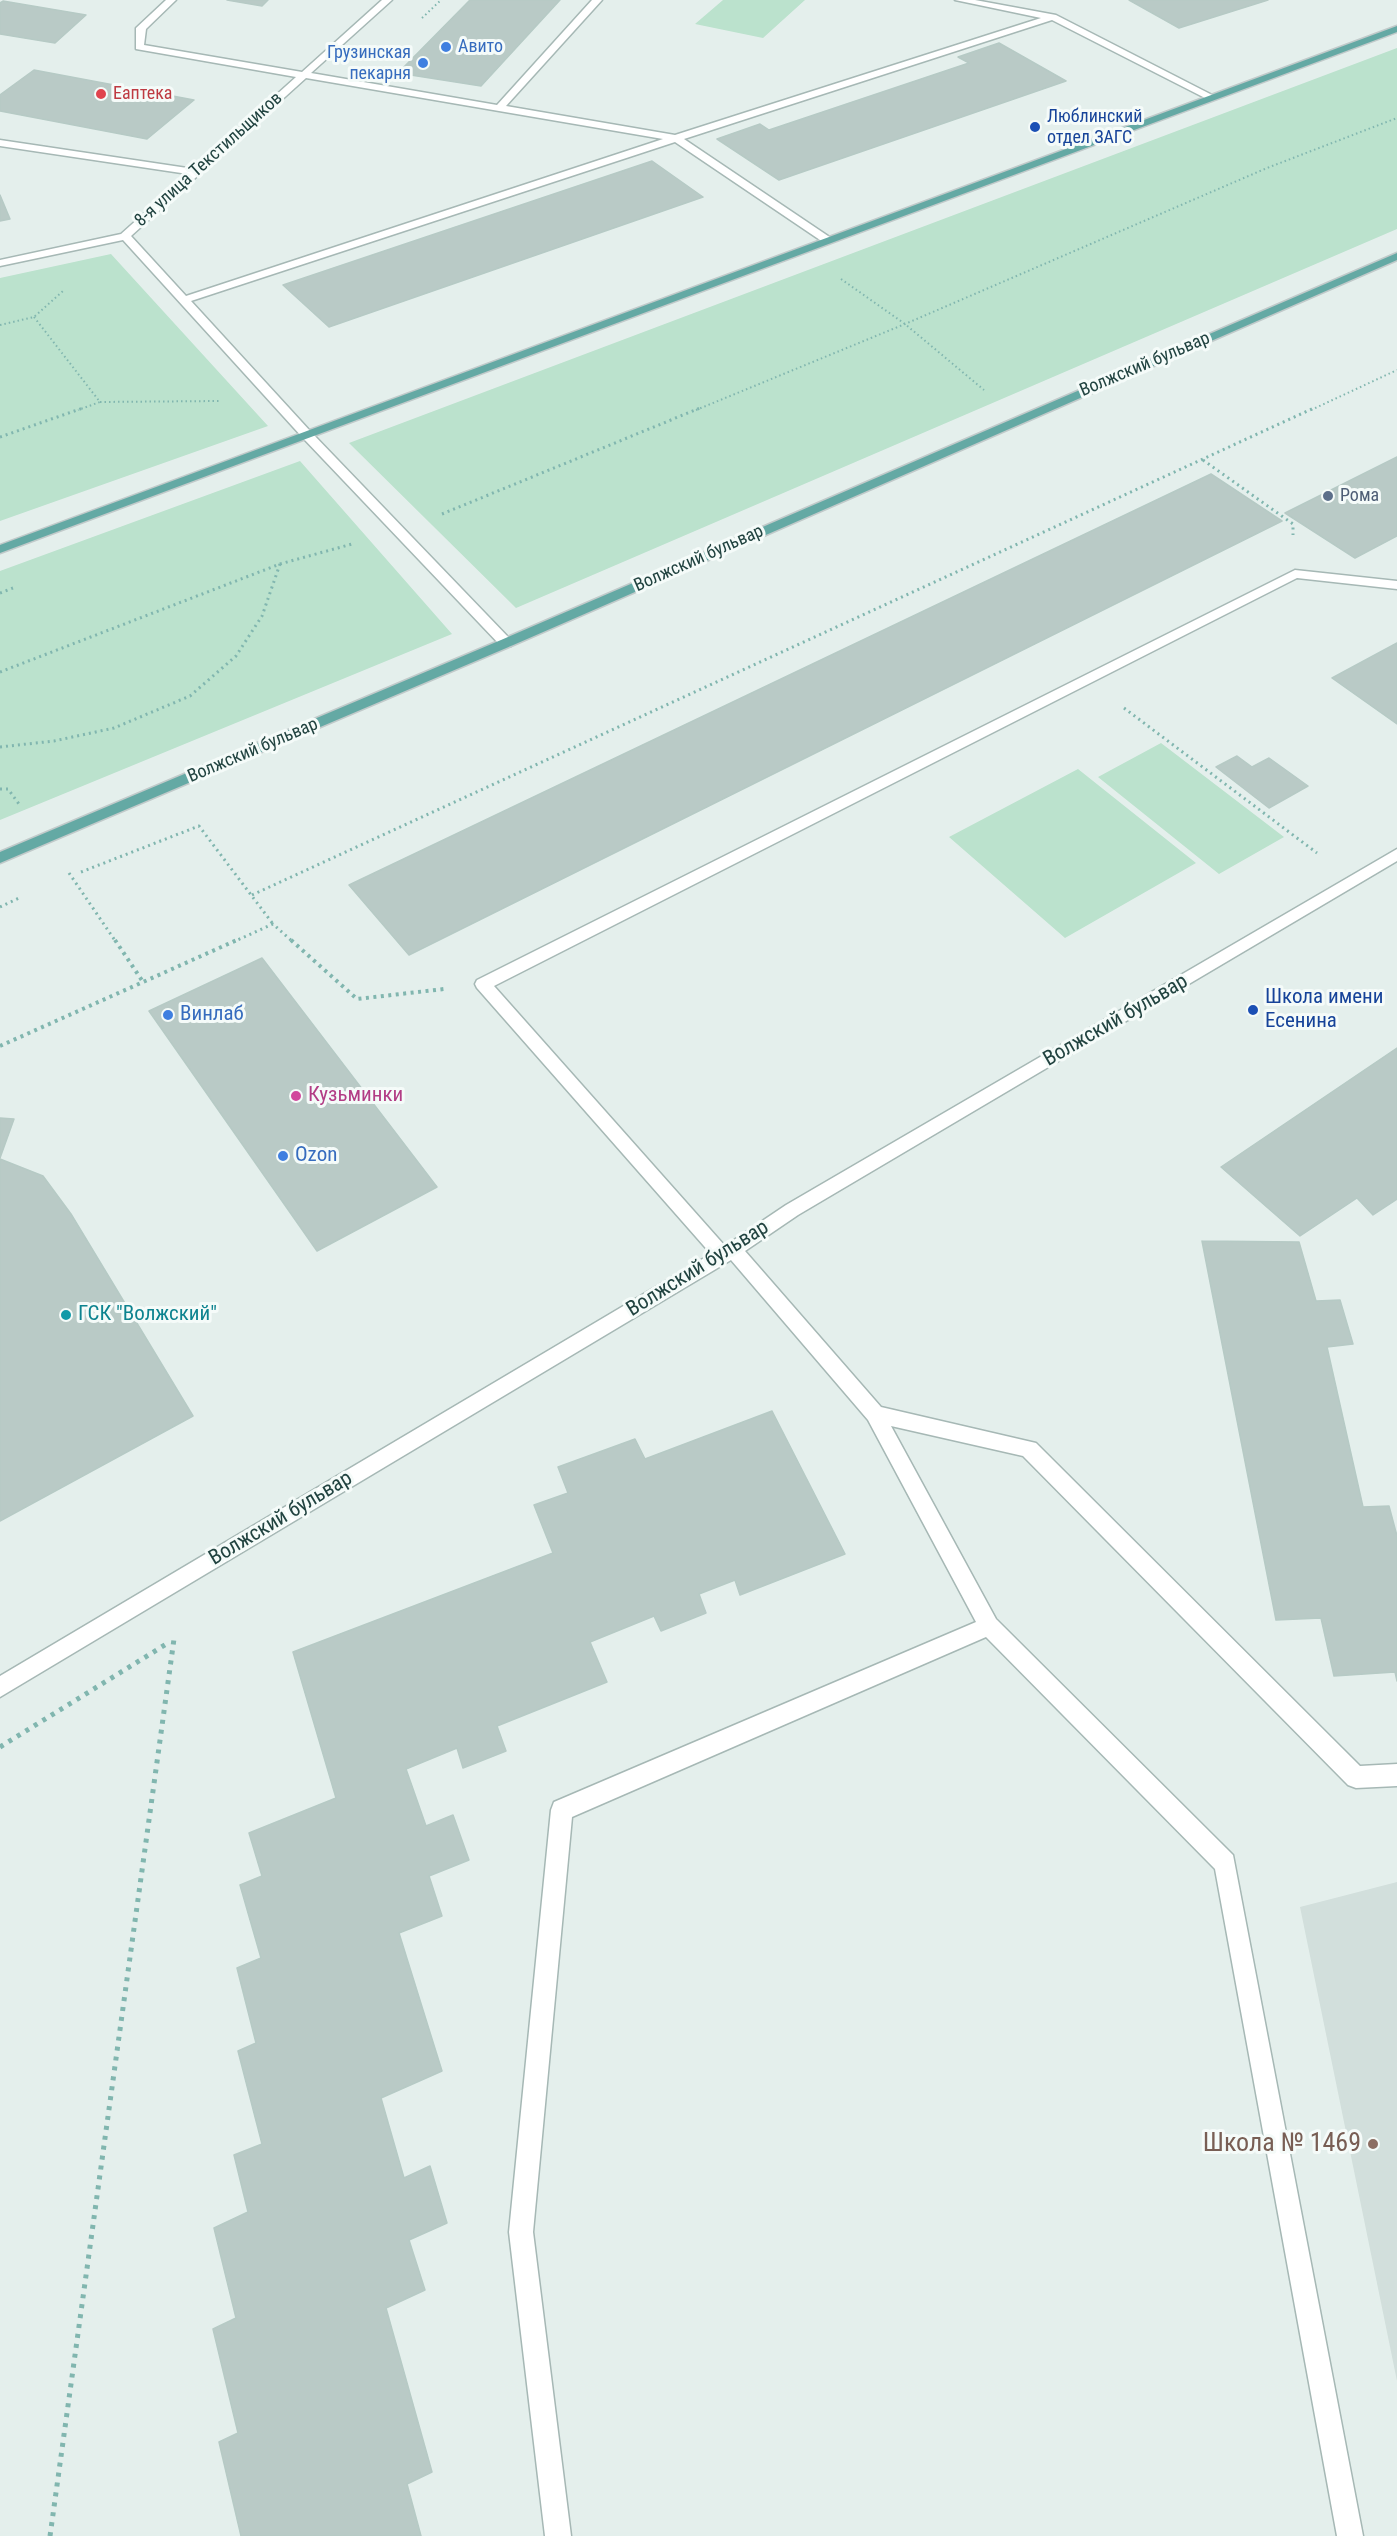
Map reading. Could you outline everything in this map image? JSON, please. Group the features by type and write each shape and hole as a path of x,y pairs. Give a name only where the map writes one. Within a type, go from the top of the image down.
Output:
{"main road":[{"path":"0,549 1397,28"},
{"name":"Волжский бульвар","path":"0,858 506,643 1397,256"}],"street":[{"path":"171,0 141,28 139,47 676,138 827,240"},
{"name":"8-я улица Текстильщиков","path":"387,0 124,236 307,435 506,643"},
{"path":"499,108 597,0"},
{"path":"960,0 1053,17 1211,97"},
{"path":"999,7 1024,0"},
{"path":"183,300 1053,17"},
{"path":"0,143 196,172"},
{"path":"0,263 124,236"},
{"path":"1350,2536 1225,1863 989,1626 875,1414 483,984 1085,678 1295,574 1397,585"},
{"name":"Волжский бульвар","path":"0,1687 728,1253 792,1210 1397,855"},
{"path":"875,1414 1029,1449 1356,1777 1397,1775"},
{"path":"558,2536 521,2232 562,1810 989,1626"}],"path":[{"path":"417,23 441,0"},
{"path":"0,672 280,564 399,531 905,324 1267,168 1397,118"},
{"path":"801,250 905,324 1020,419"},
{"path":"0,325 34,317 100,402"},
{"path":"252,895 1397,370"},
{"path":"0,437 100,402 275,400"},
{"path":"1202,459 1293,524 1295,574"},
{"path":"0,747 54,741 114,728 190,696 236,656 262,616 280,564"},
{"path":"1085,678 1354,880"},
{"path":"0,789 8,789 143,982"},
{"path":"61,880 199,826 273,924 357,999 483,984"},
{"path":"0,907 20,898"},
{"path":"0,1046 273,924"},
{"path":"0,1747 184,1633"},
{"path":"50,2536 174,1639"}],"shaded area":[{"name":"Школа № 1469","path":"1397,1882 1397,2381 1300,1907"}],"green space":[{"path":"723,0 805,0 763,38 695,24"},
{"path":"1397,48 1397,229 516,608 349,443"},
{"path":"111,254 268,426 0,521 0,278"},
{"path":"300,461 452,634 0,820 0,571"},
{"path":"1161,743 1284,837 1219,874 1098,777"},
{"path":"1078,769 1196,863 1065,938 949,837"}],"building":[{"path":"227,0 268,0 262,6"},
{"path":"470,0 560,0 481,86 398,73"},
{"path":"1129,0 1268,0 1179,28"},
{"path":"3,1 86,15 55,43 0,34 0,3"},
{"path":"999,43 1066,81 779,180 717,139 760,124 769,130 969,63 958,57"},
{"path":"34,70 194,100 147,139 0,111 0,95"},
{"path":"652,161 703,197 329,327 283,285"},
{"path":"0,195 10,219 0,221"},
{"path":"1397,457 1397,536 1355,558 1285,513"},
{"path":"1211,474 1282,521 409,955 349,885"},
{"path":"1397,643 1397,724 1332,678"},
{"path":"1237,756 1252,767 1269,758 1308,786 1269,808 1216,767"},
{"path":"262,958 437,1187 317,1251 149,1011"},
{"path":"1397,1048 1397,1199 1373,1215 1357,1198 1300,1236 1221,1167"},
{"path":"0,1118 14,1119 0,1158"},
{"name":"ГСК \"Волжский\"","path":"0,1159 43,1176 71,1214 193,1416 0,1521"},
{"path":"1202,1241 1299,1242 1316,1301 1340,1300 1353,1344 1327,1347 1363,1507 1389,1506 1397,1536 1397,1681 1395,1672 1334,1676 1321,1618 1276,1620"},
{"path":"772,1411 845,1554 740,1595 735,1580 699,1594 706,1613 661,1631 654,1616 590,1642 607,1682 497,1726 506,1751 463,1768 457,1748 406,1769 426,1826 453,1815 469,1860 429,1876 442,1916 399,1933 442,2071 381,2098 404,2178 430,2166 447,2223 409,2240 425,2290 386,2308 432,2472 407,2484 421,2536 241,2536 219,2442 238,2433 213,2329 236,2318 214,2228 248,2212 234,2155 262,2144 238,2051 256,2043 237,1968 261,1958 240,1885 262,1876 249,1833 336,1798 293,1652 553,1553 534,1505 568,1493 558,1467 635,1439 645,1459"}],"place":[{"name":"Авито","path":"446,47"},
{"name":"Грузинская пекарня","path":"423,63"},
{"name":"Еаптека","path":"101,94"},
{"name":"Люблинский отдел ЗАГС","path":"1035,127"},
{"name":"Рома","path":"1328,496"},
{"name":"Школа имени Есенина","path":"1253,1010"},
{"name":"Винлаб","path":"168,1015"},
{"name":"Кузьминки","path":"296,1096"},
{"name":"Ozon","path":"283,1156"},
{"name":"ГСК \"Волжский\"","path":"66,1315"},
{"name":"Школа № 1469","path":"1373,2144"}]}
